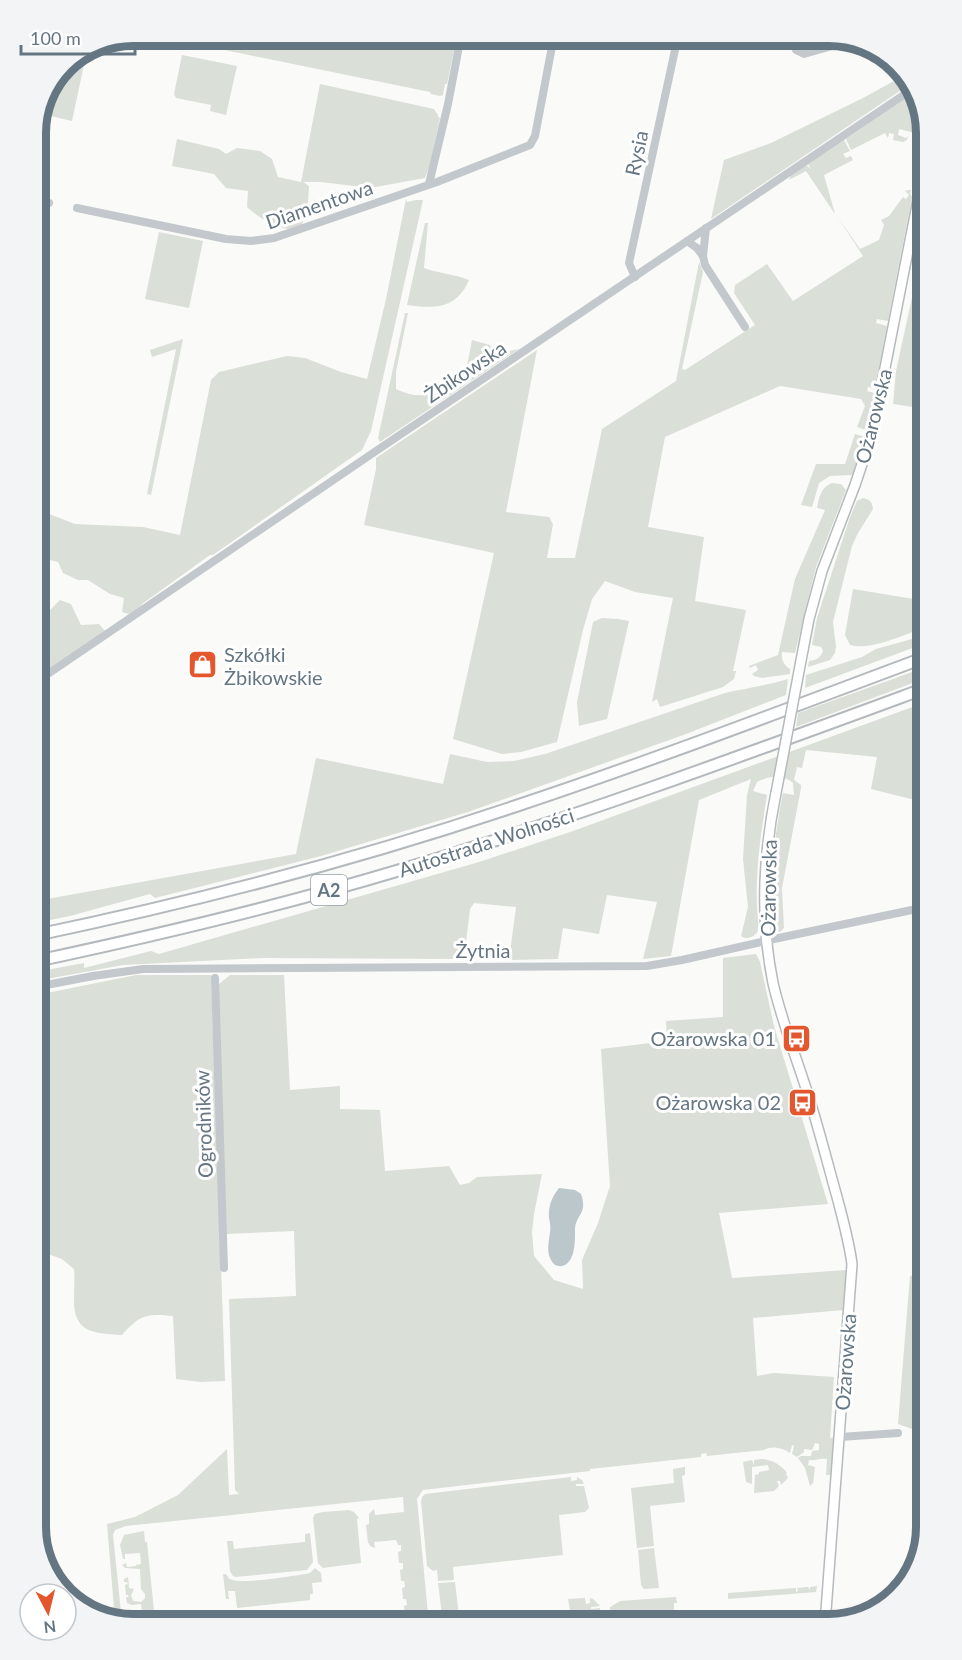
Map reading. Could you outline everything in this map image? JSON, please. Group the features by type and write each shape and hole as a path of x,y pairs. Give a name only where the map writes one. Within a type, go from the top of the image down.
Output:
{"highway":[{"path":"46,933 220,893 324,865 514,807 916,661"},
{"name":"Autostrada Wolności","path":"46,959 189,927 397,871 590,809 916,692"}],"main road":[{"name":"Ożarowska","path":"826,1614 851,1287 850,1252 820,1133 778,1002 767,940 764,872 770,823 809,619 822,571 872,434 916,210"}],"street":[{"path":"429,184 448,104 458,46"},
{"name":"Diamentowa","path":"77,208 243,241 261,241 290,233 527,147 533,141 552,47"},
{"name":"Rysia","path":"635,277 629,263 676,47"},
{"path":"795,47 796,50 804,54 829,47"},
{"name":"Żbikowska","path":"47,675 906,93"},
{"path":"706,228 703,256 705,265 745,327"},
{"path":"687,241 703,256"},
{"name":"Żytnia","path":"46,985 143,969 647,966 916,909"},
{"name":"Ogrodników","path":"215,978 224,1268"},
{"path":"840,1437 898,1433"}],"shaded area":[{"path":"205,46 455,46 443,95"},
{"path":"800,47 819,47 804,51"},
{"path":"182,55 237,66 226,115 210,111 211,105 176,98 174,94"},
{"path":"85,62 72,121 48,116 49,111 64,80"},
{"path":"897,79 903,89 711,219 724,160 771,143"},
{"path":"320,84 434,109 440,118 425,178 370,188 303,182 309,186 308,203 302,225 287,229 274,225 251,211 247,207 248,191 226,188 214,174 172,166 177,139 219,149 226,154 237,148 260,151 272,159 278,177 301,182"},
{"path":"908,97 913,111 916,136 915,133 899,129 898,135 906,138 908,136 907,140 903,142 893,140 894,134 889,133 888,138 885,133 851,150 846,139"},
{"path":"844,140 850,151 843,154 846,158 851,156 853,160 824,175 835,214 806,171 789,180 791,175 806,165 811,169 808,164"},
{"path":"911,190 912,197 888,321 877,319 876,323 887,326 875,388 868,387 867,391 874,393 866,430 857,427 865,406 861,399 780,386 665,437 648,527 704,537 695,601 746,610 733,671 736,671 734,679 723,687 660,707 657,699 652,702 673,598 635,592 605,581 592,599 557,742 521,752 502,754 453,739 494,553 364,525 376,469 376,458 537,350 506,512 549,517 553,524 547,558 575,558 602,429 676,381 699,262 703,272 682,369 685,370 755,325 734,293 735,285 767,264 793,301 863,256 837,216 860,249 879,240 884,225 881,220 889,216 903,197 906,199 909,195 905,191"},
{"path":"406,199 407,202 423,200 371,431 362,450 129,614 122,612 124,598 110,594 88,580 78,580 63,573 58,562 47,559 47,513 75,524 143,527 180,535 211,380 219,372 287,356 305,358 367,379"},
{"path":"425,223 428,223 424,268 469,280 458,297 444,305 426,307 407,305"},
{"path":"159,232 203,241 189,308 145,299"},
{"path":"916,279 916,407 893,404 896,371"},
{"path":"405,313 408,313 396,372 396,389 406,393 434,394 469,377 466,372 472,340 490,345 495,354 519,349 380,442 378,438"},
{"path":"183,339 151,495 147,494 176,349 152,357 150,350"},
{"path":"855,434 865,437 852,475 830,476 819,483 812,507 801,505 816,464 845,464"},
{"path":"832,483 841,484 846,490 816,567 795,653 782,652 790,674 762,678 754,676 752,674 758,670 756,665 750,668 749,666 778,655 795,579 825,510 817,508 820,496 825,487"},
{"path":"863,498 871,502 873,509 852,546 833,622 835,653 830,660 808,667 809,661 818,658 823,651 821,647 812,645 817,618 850,517 857,501"},
{"path":"853,589 916,599 916,631 868,646 850,645 845,635"},
{"path":"60,600 71,604 81,625 99,624 105,631 47,671 47,610 50,610"},
{"path":"602,618 629,621 607,719 579,726 577,702 593,622"},
{"path":"916,638 916,647 805,688 806,675 862,657 876,649"},
{"path":"916,671 916,682 796,727 798,713"},
{"path":"788,679 786,695 686,734 468,812 321,856 155,898 150,894 46,921 46,899 296,854 316,758 443,784 450,754 487,762 514,761 545,754 725,693"},
{"path":"916,706 916,800 871,789 877,757 806,750 802,768 797,767 794,780 801,785 801,788 782,888 784,928 780,932 775,931 771,921 772,864 783,793 794,795 793,783 784,778 775,777 757,782 753,791 767,795 757,878 759,929 750,938 741,936 748,907 743,859 747,795 751,779 699,800 671,956 643,959 657,902 607,895 599,934 563,928 558,959 509,960 516,907 474,903 470,909 464,959 263,958 123,965 46,979 46,970 84,963 84,968 151,951 159,954 479,862 573,831"},
{"path":"756,954 760,962 774,1026 828,1204 719,1213 732,1278 846,1270 843,1310 753,1318 757,1376 774,1373 834,1377 830,1438 835,1437 833,1470 830,1475 826,1475 827,1459 809,1460 808,1465 815,1467 813,1483 810,1486 805,1468 798,1458 811,1456 812,1451 819,1450 819,1444 815,1443 812,1450 804,1449 804,1452 797,1457 792,1454 794,1446 792,1445 790,1453 774,1447 707,1456 706,1453 701,1454 701,1457 423,1490 417,1499 428,1613 405,1613 404,1606 407,1605 406,1599 403,1599 402,1588 405,1587 404,1581 401,1581 400,1570 403,1569 403,1563 399,1563 398,1552 401,1551 401,1545 398,1545 396,1540 374,1542 375,1548 368,1542 366,1525 369,1524 369,1514 374,1509 375,1515 404,1512 403,1497 126,1526 115,1530 113,1535 121,1612 114,1612 107,1524 135,1517 178,1495 227,1449 229,1495 239,1494 235,1490 229,1299 296,1296 294,1231 226,1234 218,985 230,975 284,975 290,1090 340,1086 340,1109 380,1110 385,1171 449,1166 460,1185 469,1183 477,1177 542,1174 532,1232 534,1256 554,1280 583,1289 582,1260 598,1223 610,1186 601,1049 667,1041 666,1021 723,1017 723,958"},
{"path":"136,975 211,975 225,1381 201,1382 176,1379 173,1316 144,1317 133,1323 122,1335 94,1332 81,1325 75,1310 74,1269 62,1259 46,1253 46,993"},
{"path":"559,1188 575,1190 581,1194 583,1201 575,1229 572,1256 567,1264 560,1266 555,1265 549,1257 548,1250 549,1210 552,1198"},
{"path":"916,1275 916,1430 898,1424 910,1276"},
{"path":"761,1459 779,1465 787,1473 788,1478 781,1485 780,1481 777,1481 779,1486 774,1491 754,1493 755,1475 769,1470 768,1465 752,1467 752,1484 746,1482 743,1462 752,1460 754,1466 754,1460"},
{"path":"685,1467 685,1475 682,1476 685,1502 650,1506 654,1546 637,1548 631,1488 674,1483 673,1469"},
{"path":"571,1477 571,1481 577,1480 577,1477 582,1480 584,1484 576,1484 576,1486 584,1486 589,1508 585,1512 559,1515 563,1555 453,1567 454,1580 438,1581 437,1570 433,1571 427,1566 421,1501 425,1494"},
{"path":"349,1510 359,1518 357,1519 361,1563 323,1568 318,1563 313,1518 315,1514 323,1512"},
{"path":"144,1531 154,1611 142,1612 141,1604 127,1603 126,1597 129,1597 126,1595 125,1585 128,1584 124,1582 124,1579 128,1577 129,1588 134,1589 131,1595 133,1601 141,1602 145,1594 141,1589 140,1569 125,1568 122,1565 126,1563 127,1567 141,1564 140,1553 125,1554 125,1559 123,1559 120,1545 124,1535"},
{"path":"310,1533 313,1562 307,1570 236,1577 230,1571 227,1541 233,1541 234,1549 305,1542 305,1534"},
{"path":"654,1548 659,1588 644,1589 641,1585 638,1550"},
{"path":"315,1568 321,1573 322,1582 312,1583 313,1594 310,1594 310,1600 237,1608 235,1591 228,1591 229,1599 226,1599 223,1574 233,1580 257,1580 306,1574"},
{"path":"455,1582 459,1613 442,1613 438,1583"},
{"path":"817,1586 816,1592 728,1599 728,1593 796,1588 796,1592 797,1588 808,1587 810,1590 810,1587"},
{"path":"676,1597 677,1603 674,1603 674,1614 610,1614 610,1607 620,1601"},
{"path":"585,1598 586,1604 590,1603 590,1598 593,1599 600,1606 591,1607 591,1609 600,1608 599,1614 571,1614 568,1599"}],"place":[{"name":"Szkółki Żbikowskie","path":"203,665"},
{"name":"Ożarowska 01","path":"797,1038"},
{"name":"Ożarowska 02","path":"802,1102"}]}
